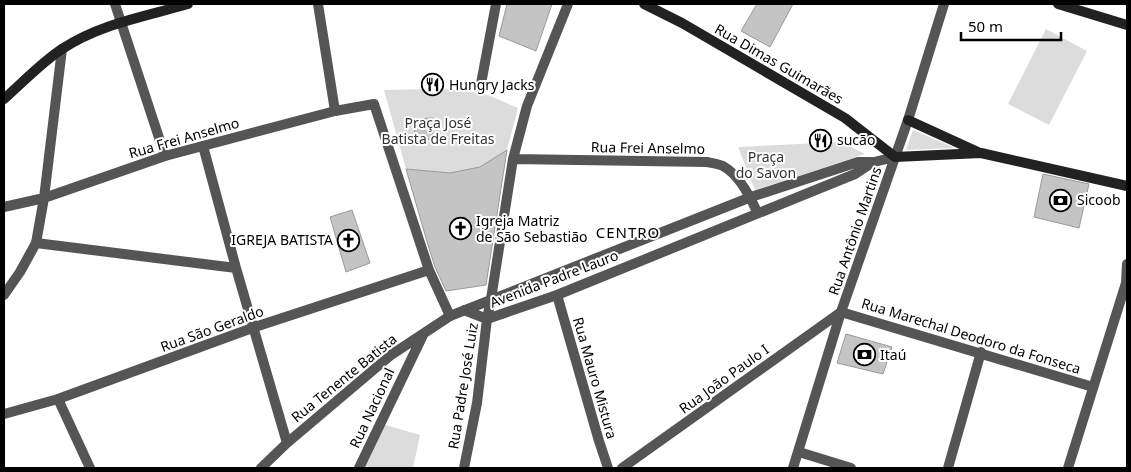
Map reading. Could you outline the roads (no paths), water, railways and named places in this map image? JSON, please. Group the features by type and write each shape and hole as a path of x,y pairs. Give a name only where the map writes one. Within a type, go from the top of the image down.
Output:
{"main road":[{"path":"4,99 62,49 88,35 121,23 188,4"},
{"name":"Rua Dimas Guimarães","path":"644,4 845,118 895,157"},
{"path":"1058,4 1127,24"},
{"path":"908,120 980,153 1127,186"},
{"path":"895,157 980,153"}],"street":[{"path":"115,4 166,156"},
{"path":"318,4 335,111"},
{"path":"480,89 496,4"},
{"name":"Rua Padre José Luiz","path":"464,468 476,403 487,319 513,159 527,106 568,4"},
{"name":"Rua Antônio Martins","path":"793,468 841,312 908,120 944,4"},
{"path":"4,295 20,272 36,243 44,198 62,49"},
{"name":"Rua Frei Anselmo","path":"4,207 44,198 166,156 335,111 374,104 429,270"},
{"path":"203,146 287,443"},
{"name":"Avenida Padre Lauro","path":"450,316 751,197 858,162 874,162 895,157"},
{"name":"Rua Frei Anselmo","path":"513,159 707,162 723,166 735,176 751,197 757,212"},
{"name":"Avenida Padre Lauro","path":"464,310 487,319 557,294 855,174 874,162"},
{"path":"36,243 236,268"},
{"path":"1068,468 1126,283 1127,264"},
{"path":"429,270 450,316"},
{"name":"Rua São Geraldo","path":"4,414 58,399 255,327 429,270"},
{"name":"Rua Mauro Mistura","path":"557,294 608,468"},
{"name":"Rua Marechal Deodoro da Fonseca","path":"841,312 981,352 1093,387"},
{"name":"Rua João Paulo I","path":"622,468 841,312"},
{"name":"Rua Tenente Batista","path":"261,468 287,443 391,355 450,316"},
{"name":"Rua Nacional","path":"359,468 423,334"},
{"path":"948,468 981,352"},
{"path":"58,399 89,468"},
{"path":"799,452 851,468"}],"place":[{"name":"Hungry Jacks","path":"433,85"},
{"name":"sucão","path":"821,140"},
{"name":"Sicoob","path":"1061,200"},
{"name":"Igreja Matriz de São Sebastião","path":"460,229"},
{"name":"IGREJA BATISTA","path":"349,240"},
{"name":"Itaú","path":"864,355"}],"district":[{"name":"CENTRO","path":"628,233"}],"park label":[{"name":"Praça José Batista de Freitas","path":"438,132"},
{"name":"Praça do Savon","path":"766,166"}]}
